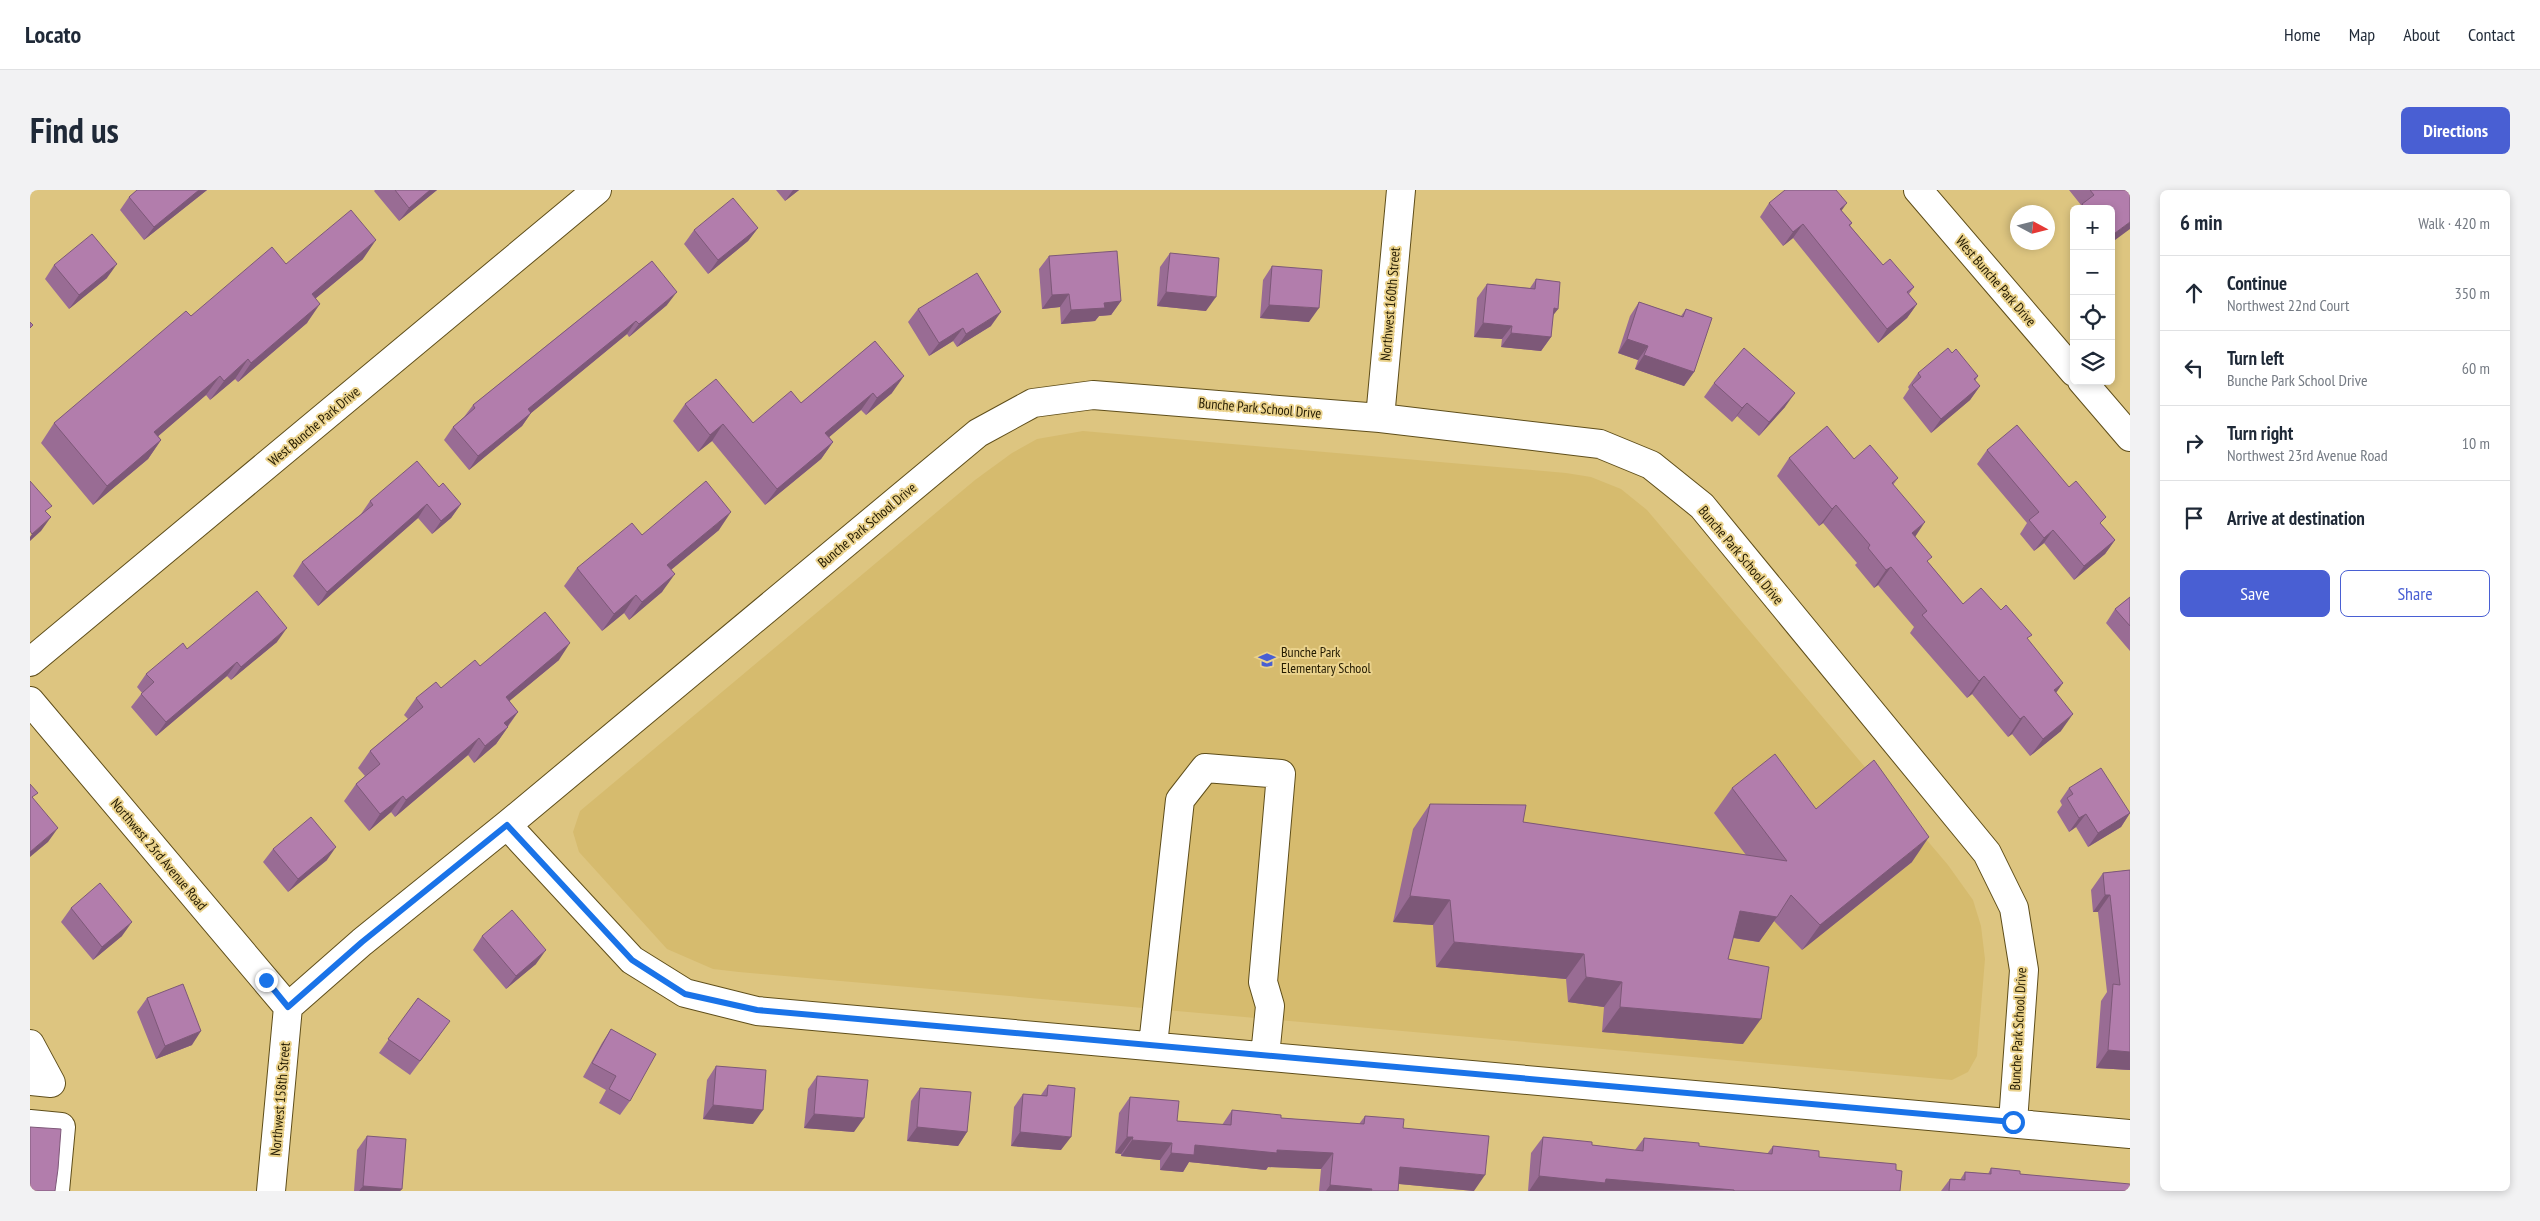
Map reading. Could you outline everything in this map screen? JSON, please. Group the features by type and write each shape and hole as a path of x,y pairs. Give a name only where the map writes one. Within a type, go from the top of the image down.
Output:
{"street":[{"name":"West Bunche Park Drive","path":"30,662 598,190"},
{"name":"Northwest 160th Street","path":"1380,418 1401,190"},
{"name":"West Bunche Park Drive","path":"1918,190 2070,367"},
{"path":"2085,385 2130,437"},
{"name":"Bunche Park School Drive","path":"288,1007 362,942 507,825 978,433 1033,403 1093,395 1380,418 1600,444 1651,465 1702,506 1987,854 2014,908 2024,970 2013,1122"},
{"name":"Northwest 23rd Avenue Road","path":"30,701 288,1007"},
{"path":"1153,1045 1180,800 1205,768 1281,774 1263,982 1270,1006 1265,1056"},
{"path":"507,825 632,960 685,994 757,1010 2130,1134"},
{"name":"Northwest 158th Street","path":"271,1191 288,1007"},
{"path":"30,1044 50,1082 30,1081"},
{"path":"30,1124 61,1127 55,1191"}],"shaded area":[{"name":"Bunche Park Elementary School","path":"1083,431 1566,473 1591,477 1621,489 1647,510 1948,865 1973,900 1981,926 1985,959 1977,1056 1968,1072 1952,1080 739,972 713,969 667,949 579,852 573,832 580,811 975,480 1012,453 1037,439"}],"building":[{"path":"137,190 199,190 154,227 129,197"},
{"path":"395,190 430,190 409,208"},
{"path":"1785,190 1836,190 1847,203 1840,209 1852,223 1849,225 1883,265 1890,259 1914,287 1907,292 1917,304 1887,329 1803,224 1793,232 1769,203"},
{"path":"2090,190 2130,190 2130,222 2115,233 2115,205 2082,204 2094,195"},
{"path":"733,198 758,228 718,260 694,230"},
{"path":"351,210 376,240 312,294 320,304 251,363 248,359 224,381 220,376 154,432 161,440 107,486 54,423 186,311 191,316 272,247 286,264"},
{"path":"92,234 117,264 79,295 54,265"},
{"path":"1117,251 1121,301 1104,303 1105,308 1071,310 1069,294 1052,295 1049,256"},
{"path":"1170,253 1219,258 1216,297 1166,292"},
{"path":"652,261 677,292 639,324 636,321 528,409 531,413 478,456 453,427 475,408 473,405"},
{"path":"1272,266 1322,270 1319,308 1269,305"},
{"path":"977,273 1001,312 966,334 963,328 939,343 918,309"},
{"path":"1536,279 1560,282 1558,309 1554,308 1551,337 1511,333 1512,326 1483,323 1487,284 1535,289"},
{"path":"1639,302 1683,317 1686,309 1712,318 1694,372 1644,355 1648,346 1627,339"},
{"path":"875,341 904,376 877,398 873,393 825,433 833,442 777,489 723,424 710,435 685,404 716,379 753,423 791,391 801,403"},
{"path":"1744,348 1795,393 1769,422 1747,403 1742,408 1714,383"},
{"path":"1948,348 1952,353 1956,349 1978,376 1974,379 1980,386 1941,419 1912,385 1921,377 1918,373"},
{"path":"2017,425 2069,487 2076,481 2106,517 2100,523 2115,540 2084,566 2053,530 2044,538 2029,520 2039,512 1987,450"},
{"path":"1827,426 1854,459 1870,445 1898,478 1892,483 1925,522 1912,533 1932,557 1927,561 1963,604 1981,588 2001,610 2006,605 2032,635 2027,638 2063,683 2054,690 2073,714 2043,739 2024,716 2020,719 1984,676 1979,681 1922,615 1927,611 1891,567 1886,570 1868,548 1870,545 1836,505 1832,509 1789,458"},
{"path":"417,461 439,487 443,483 461,504 441,521 427,504 327,592 302,562 373,505 370,501"},
{"path":"30,481 52,506 45,511 51,517 32,534 30,531"},
{"path":"706,481 731,512 667,565 675,574 642,602 636,595 614,614 577,568 632,523 642,535"},
{"path":"257,591 287,628 241,667 237,662 166,722 141,694 154,682 146,674 183,643 187,649"},
{"path":"2130,597 2130,626 2115,609"},
{"path":"545,612 570,643 506,697 518,712 504,723 508,727 485,746 479,738 406,800 403,796 380,814 356,784 380,764 370,751 423,707 416,698 436,682 441,688 475,660 480,666"},
{"path":"1775,754 1816,809 1874,760 1929,837 1820,925 1791,895 1777,917 1740,911 1728,959 1769,967 1761,1019 1620,1007 1622,982 1586,977 1584,954 1454,942 1450,900 1410,896 1430,804 1526,805 1523,822 1787,861 1732,788"},
{"path":"2101,768 2130,813 2098,833 2086,814 2079,818 2067,798 2073,794 2069,788"},
{"path":"30,784 38,793 32,797 58,828 30,852"},
{"path":"311,817 336,847 298,879 273,849"},
{"path":"2130,870 2130,1052 2108,1050 2113,984 2120,985 2110,895 2105,895 2103,873"},
{"path":"100,883 132,922 102,947 71,908"},
{"path":"512,910 546,950 516,976 482,936"},
{"path":"183,984 201,1031 165,1046 147,998"},
{"path":"418,998 450,1021 420,1061 388,1039"},
{"path":"611,1029 656,1054 630,1101 609,1089 616,1076 592,1063"},
{"path":"716,1066 766,1070 763,1110 713,1105"},
{"path":"817,1076 868,1080 864,1118 814,1114"},
{"path":"1048,1085 1075,1088 1071,1137 1020,1132 1023,1094 1047,1096"},
{"path":"920,1088 971,1092 967,1132 917,1127"},
{"path":"1130,1097 1179,1101 1177,1121 1231,1125 1232,1110 1281,1115 1281,1118 1364,1124 1365,1116 1404,1119 1403,1128 1489,1136 1485,1175 1400,1167 1398,1191 1371,1191 1372,1189 1330,1185 1333,1153 1277,1150 1277,1153 1195,1145 1194,1155 1171,1153 1172,1143 1132,1140 1133,1137 1127,1137"},
{"path":"30,1127 61,1129 55,1191 30,1191"},
{"path":"367,1136 406,1139 402,1189 363,1186"},
{"path":"1543,1137 1592,1142 1592,1145 1643,1151 1644,1138 1699,1143 1699,1146 1772,1154 1773,1146 1819,1151 1819,1157 1896,1164 1896,1170 1902,1171 1900,1191 1734,1191 1606,1179 1605,1183 1539,1176"},
{"path":"1991,1168 2020,1171 2020,1174 2130,1184 2130,1191 1949,1191 1950,1179 1965,1180 1965,1172 1991,1174"}],"place":[{"name":"Bunche Park Elementary School","path":"1267,660"}],"route":[{"path":"266,980 288,1007 362,942 507,825 632,960 685,994 757,1010 2013,1122"}]}
